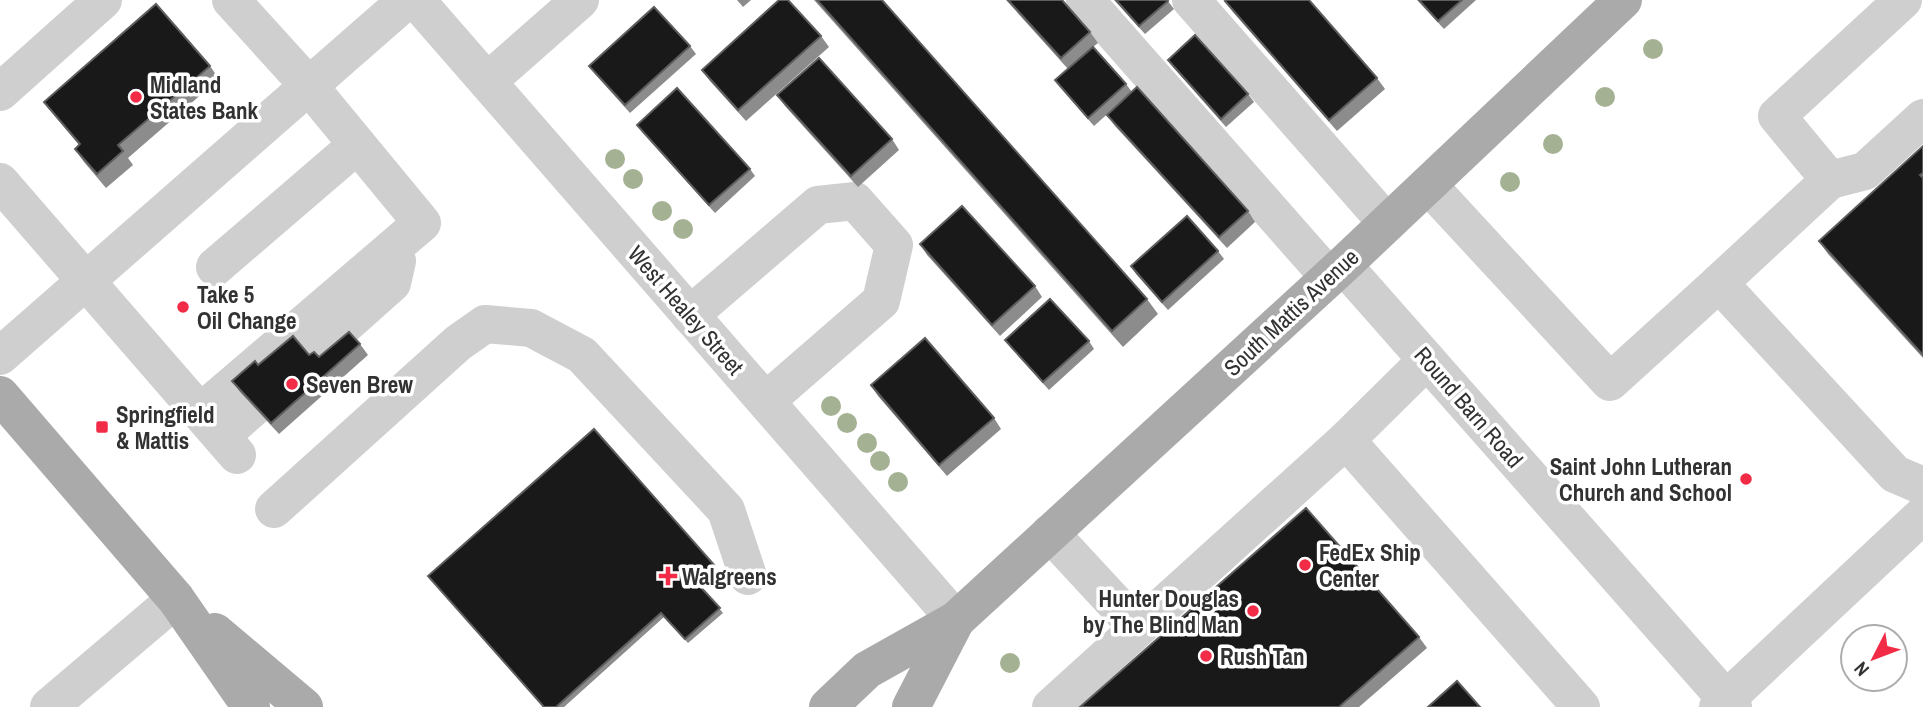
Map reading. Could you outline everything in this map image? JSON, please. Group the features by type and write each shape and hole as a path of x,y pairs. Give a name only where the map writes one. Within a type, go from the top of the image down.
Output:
{"main road":[{"name":"South Mattis Avenue","path":"828,707 867,670 956,620 1388,223 1623,0"},
{"path":"0,395 176,599 251,707"},
{"path":"176,599 303,707"},
{"name":"South Mattis Avenue","path":"911,707 956,620"}],"street":[{"path":"0,92 103,0"},
{"path":"220,434 422,222 309,86 231,0"},
{"path":"0,356 407,0"},
{"name":"West Healey Street","path":"416,0 956,620"},
{"path":"488,81 580,0"},
{"name":"Round Barn Road","path":"1085,0 1336,271 1427,360 1726,704"},
{"path":"1191,0 1388,223"},
{"path":"1830,180 1777,116 1903,0"},
{"path":"1428,184 1611,382 1830,180 1865,171 1923,118"},
{"path":"215,267 357,145"},
{"path":"0,182 220,434"},
{"path":"691,314 818,205 855,201 894,245 881,302 766,401"},
{"path":"309,357 391,284 403,239"},
{"path":"1719,283 1895,474 1923,486"},
{"path":"274,509 458,344 485,324 531,328 582,355 726,510 748,576"},
{"path":"1051,707 1346,440 1427,360"},
{"path":"220,434 254,407"},
{"path":"1346,440 1581,707"},
{"path":"1726,704 1923,515"},
{"path":"1050,533 1138,628"},
{"path":"48,707 176,599"}],"building":[{"path":"779,0 788,0 821,36 738,110 702,70"},
{"path":"817,0 882,0 1147,299 1112,331"},
{"path":"1008,0 1062,0 1090,32 1061,58"},
{"path":"1116,0 1167,0 1168,1 1139,26"},
{"path":"1309,0 1377,78 1329,120 1225,1"},
{"path":"1419,0 1462,0 1438,21"},
{"name":"Midland States Bank","path":"156,4 210,66 118,145 123,151 97,174 75,149 80,144 44,102"},
{"path":"654,7 690,46 625,105 589,66"},
{"path":"1195,35 1248,94 1221,119 1168,60"},
{"path":"1093,47 1126,84 1088,118 1055,80"},
{"path":"819,58 892,139 851,176 777,95"},
{"path":"1137,87 1248,211 1219,237 1107,115"},
{"path":"677,88 750,169 709,205 637,125"},
{"path":"1923,146 1923,173 1920,175 1923,178 1923,355 1819,241"},
{"path":"962,206 1035,286 992,325 920,244"},
{"path":"1187,216 1218,251 1162,302 1131,266"},
{"path":"1050,299 1089,341 1043,382 1005,340"},
{"name":"Seven Brew","path":"349,332 360,344 271,423 232,381 255,361 258,365 293,336 309,355 314,352 319,357"},
{"path":"925,338 994,418 939,465 871,385"},
{"name":"Walgreens","path":"594,429 715,566 696,582 720,608 685,639 661,613 556,707 544,707 428,576"},
{"path":"1306,508 1419,637 1339,707 1080,707"},
{"path":"1457,681 1480,707 1428,707"}],"place":[{"name":"Midland States Bank","path":"136,97"},
{"name":"Take 5 Oil Change","path":"183,307"},
{"name":"Seven Brew","path":"292,384"},
{"name":"Springfield & Mattis","path":"102,427"},
{"name":"Saint John Lutheran Church and School","path":"1746,479"},
{"name":"FedEx Ship Center","path":"1305,565"},
{"name":"Walgreens","path":"668,576"},
{"name":"Hunter Douglas by The Blind Man","path":"1253,611"},
{"name":"Rush Tan","path":"1206,656"}]}
